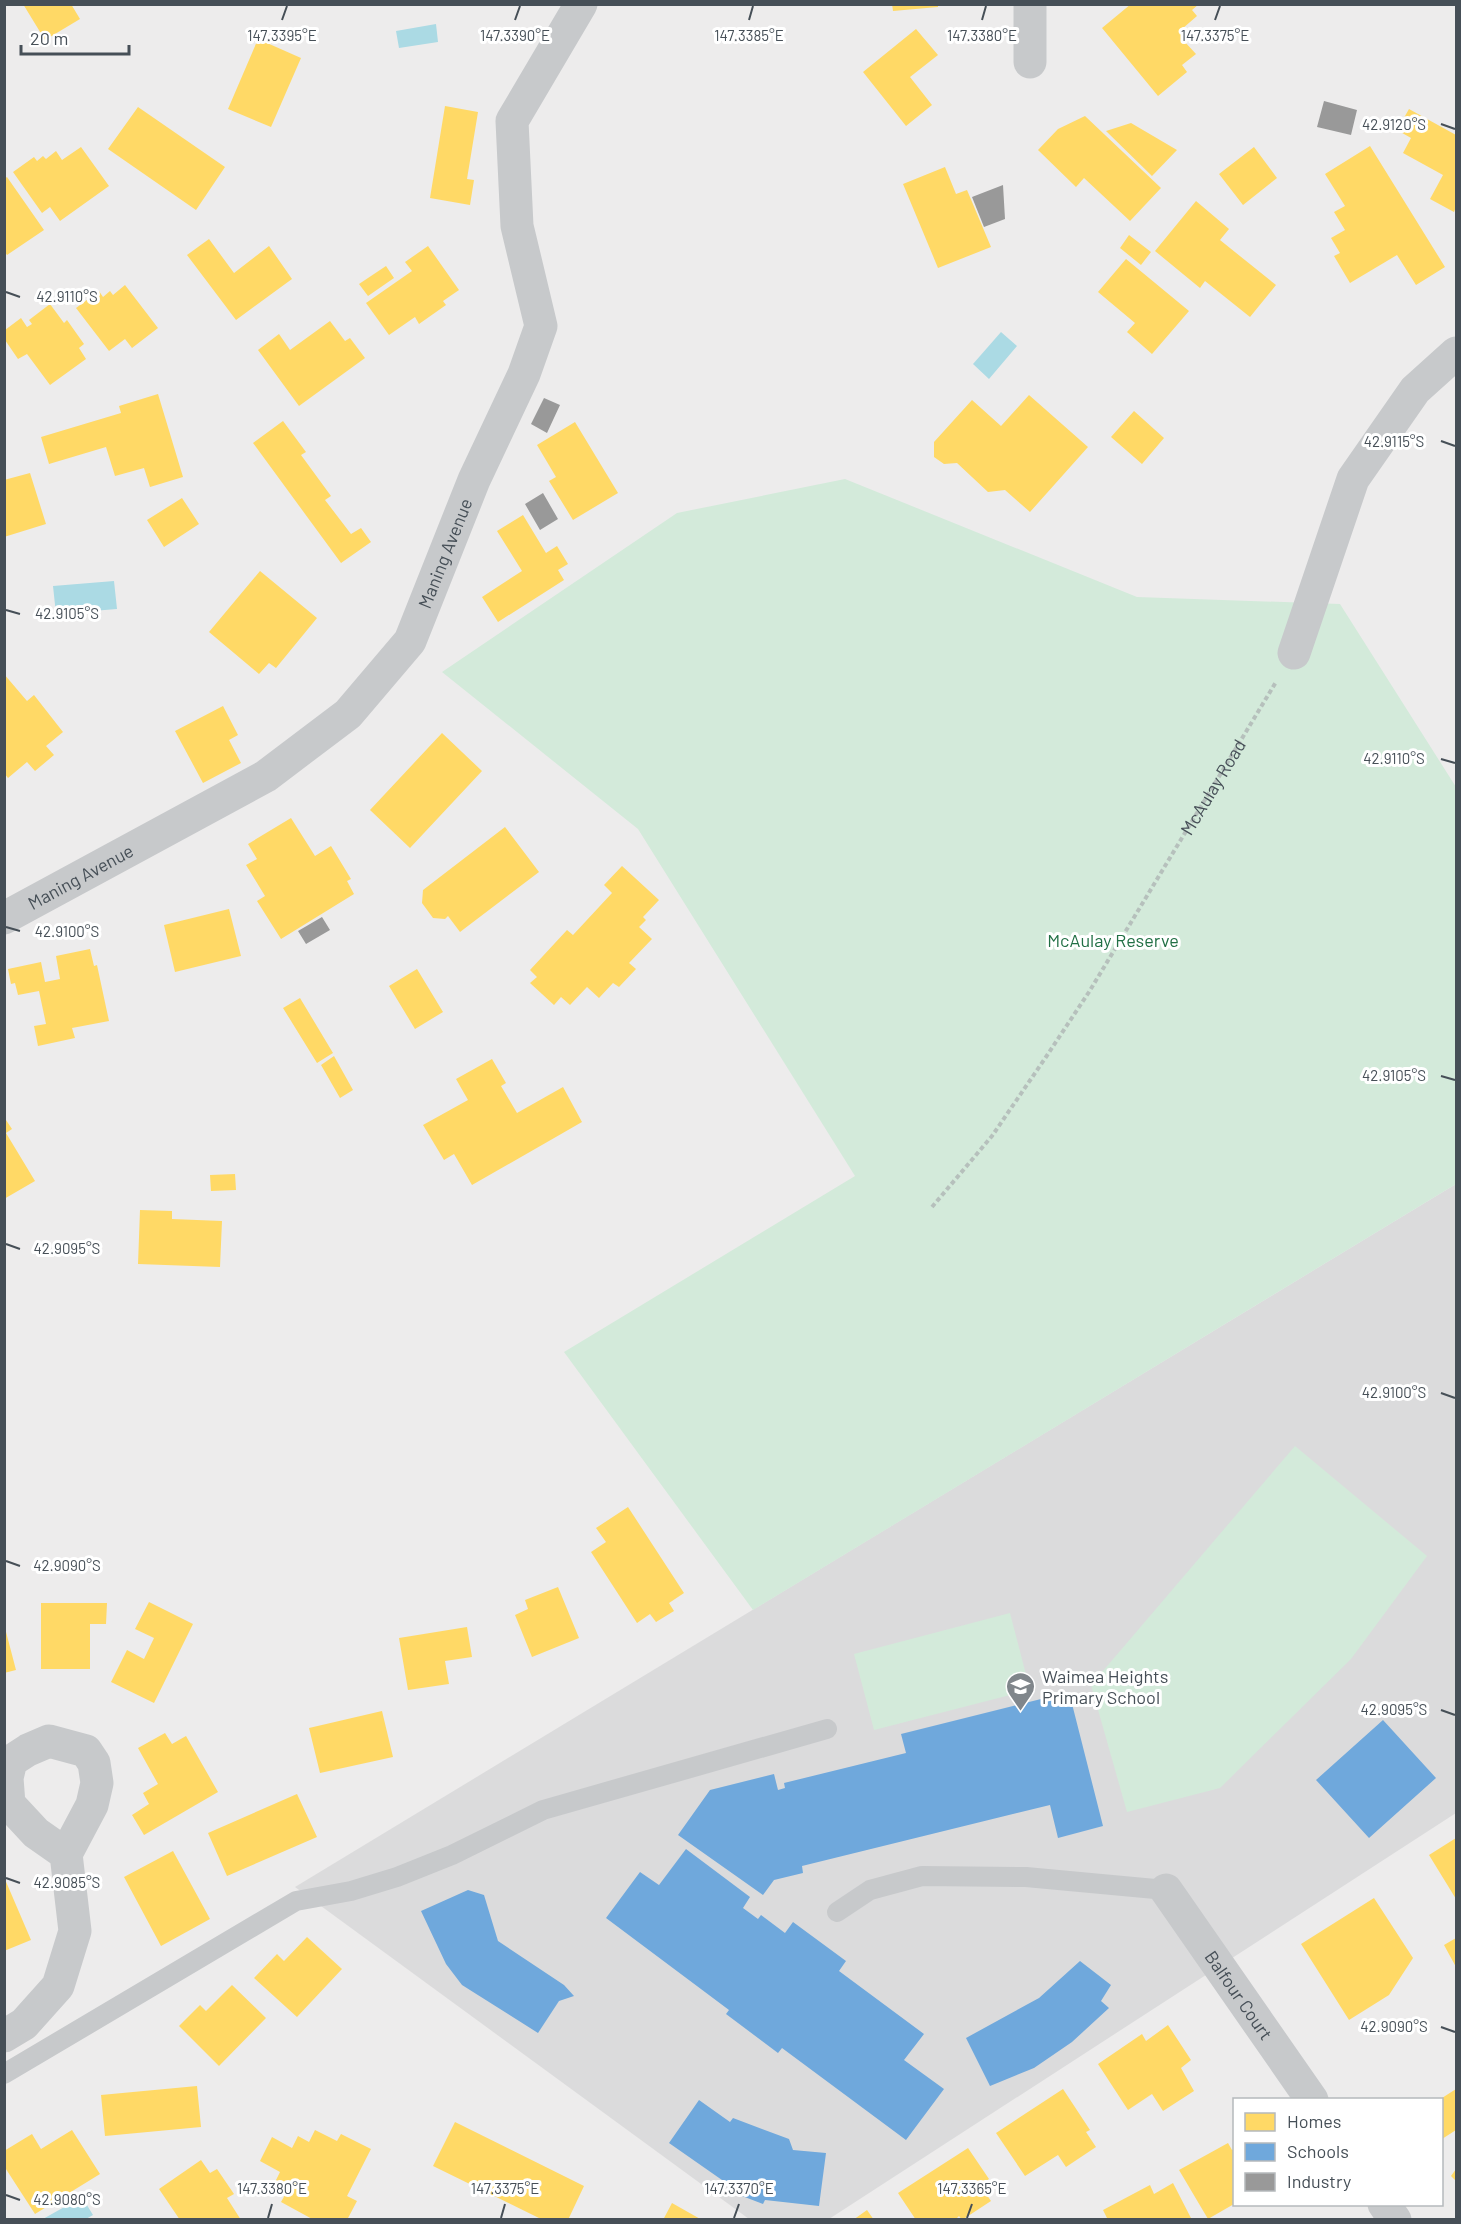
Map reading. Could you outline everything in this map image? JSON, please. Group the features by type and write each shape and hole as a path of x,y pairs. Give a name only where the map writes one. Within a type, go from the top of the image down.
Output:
{"street":[{"name":"Maning Avenue","path":"4,918 266,776 348,714 410,641 474,480 524,374 541,326 517,226 512,121 581,4"},
{"path":"1030,4 1030,63"},
{"path":"1294,653 1353,479 1415,390 1456,353"},
{"path":"4,2036 24,2024 58,1986 75,1931 66,1854"},
{"name":"Balfour Court","path":"1166,1890 1311,2098"},
{"path":"1385,2206 1395,2220"}],"lane":[{"path":"4,2074 296,1901 351,1891 397,1877 452,1855 543,1810 827,1729"},
{"path":"837,1912 870,1890 922,1876 1026,1877 1166,1890"}],"path":[{"name":"McAulay Road","path":"932,1207 992,1136 1059,1038 1294,653"}],"shaded area":[{"name":"Waimea Heights Primary School","path":"1456,1184 1456,1813 829,2219 749,2219 295,1887"}],"green space":[{"name":"McAulay Reserve","path":"845,479 1137,597 1340,604 1456,787 1456,1184 753,1610 564,1352 855,1176 638,829 442,672 677,513"},
{"path":"1295,1446 1427,1556 1351,1659 1220,1788 1127,1812 1091,1685"},
{"path":"1010,1613 1030,1690 874,1730 854,1654"}],"water":[{"path":"436,24 438,42 399,48 396,31"},
{"path":"1001,332 1017,346 989,379 973,364"},
{"path":"114,581 117,609 56,614 53,586"},
{"path":"82,2197 93,2215 86,2219 43,2219"}],"building: Homes":[{"path":"23,4 71,4 80,19 45,40"},
{"path":"892,4 938,4 938,7 893,11"},
{"path":"1131,4 1199,4 1192,10 1197,16 1182,29 1189,37 1184,41 1196,54 1182,65 1187,72 1158,96 1102,28"},
{"path":"916,29 938,55 910,77 932,105 906,126 863,72"},
{"path":"258,39 301,58 271,127 228,109"},
{"path":"445,106 478,112 467,179 474,180 470,205 430,198"},
{"path":"138,107 225,167 196,210 108,149"},
{"path":"1409,109 1456,135 1456,207 1454,212 1430,199 1443,175 1403,153 1411,138 1397,130"},
{"path":"1085,116 1161,188 1130,221 1084,178 1076,187 1038,150 1058,129"},
{"path":"1131,123 1177,150 1152,176 1106,131"},
{"path":"1370,146 1445,267 1416,285 1397,255 1350,283 1334,256 1340,253 1331,238 1345,230 1334,212 1345,206 1325,174"},
{"path":"81,147 109,186 60,221 50,207 42,213 13,172 34,157 37,161 43,156 46,159 56,151 62,160"},
{"path":"1254,147 1277,178 1243,205 1219,174"},
{"path":"945,167 956,194 967,190 991,247 938,268 903,184"},
{"path":"7,177 44,230 7,255 4,251 4,179"},
{"path":"1196,201 1229,229 1220,240 1276,285 1250,317 1205,281 1200,288 1155,251"},
{"path":"1129,235 1151,252 1141,265 1120,248"},
{"path":"209,239 234,273 269,246 292,279 236,320 187,255"},
{"path":"428,246 459,290 443,301 446,305 419,324 415,317 389,335 366,303 412,271 405,262"},
{"path":"1126,259 1189,311 1152,354 1127,332 1135,323 1098,292"},
{"path":"386,266 394,278 368,296 359,284"},
{"path":"125,285 158,328 132,348 125,339 109,351 76,308 99,291 103,297 110,291 113,295"},
{"path":"50,304 64,323 67,320 84,344 79,348 86,359 50,385 27,354 18,359 5,340 5,330 21,318 27,327 32,324 29,320"},
{"path":"330,321 345,341 350,338 365,358 299,406 258,350 279,334 290,350"},
{"path":"158,394 183,477 150,487 144,468 115,476 106,447 49,464 41,437 121,413 119,406"},
{"path":"1029,395 1088,447 1030,512 1005,490 988,492 957,463 944,464 934,457 934,442 972,400 1001,426"},
{"path":"1134,411 1164,438 1142,464 1111,437"},
{"path":"283,421 306,452 301,455 331,496 325,500 351,534 361,528 371,542 341,563 253,443"},
{"path":"575,422 618,493 573,520 549,481 556,477 537,445"},
{"path":"30,473 46,524 4,537 4,480"},
{"path":"182,498 199,524 164,547 147,520"},
{"path":"523,515 546,553 557,546 568,564 558,570 564,580 498,622 482,597 522,571 497,531"},
{"path":"260,571 317,618 276,668 269,663 259,674 209,632"},
{"path":"4,674 27,701 34,695 63,732 46,746 54,755 35,771 27,762 8,778 4,773"},
{"path":"223,706 238,735 229,740 241,763 203,783 175,731"},
{"path":"442,733 482,771 410,848 370,810"},
{"path":"291,818 315,856 331,846 351,879 347,881 354,894 281,939 257,901 265,896 246,865 257,859 248,844"},
{"path":"505,827 539,872 460,932 448,916 445,919 433,918 422,903 423,890"},
{"path":"622,866 659,900 643,917 646,920 639,927 652,939 629,963 636,969 619,987 613,983 599,998 587,987 570,1005 561,997 554,1005 530,983 537,977 530,970 567,930 573,935 612,893 604,885"},
{"path":"229,909 241,956 175,972 164,925"},
{"path":"90,949 94,966 97,965 109,1021 72,1028 75,1038 38,1046 34,1026 46,1024 39,991 18,995 15,983 11,984 8,969 41,962 45,982 60,979 56,956"},
{"path":"417,969 443,1012 415,1029 389,986"},
{"path":"300,998 333,1053 317,1063 283,1008"},
{"path":"334,1056 353,1090 340,1098 321,1065"},
{"path":"492,1059 506,1083 501,1086 517,1113 563,1087 582,1122 472,1185 454,1154 444,1160 423,1125 468,1100 456,1079"},
{"path":"4,1117 12,1129 6,1133 35,1181 4,1199"},
{"path":"235,1174 236,1190 211,1191 210,1175"},
{"path":"140,1210 172,1211 172,1219 222,1221 220,1267 138,1264"},
{"path":"628,1507 684,1593 669,1603 674,1611 656,1622 650,1614 637,1623 591,1552 606,1542 596,1528"},
{"path":"558,1587 579,1638 532,1657 515,1615 528,1609 525,1600"},
{"path":"149,1602 193,1624 154,1703 111,1682 127,1650 144,1659 154,1638 135,1629"},
{"path":"41,1603 107,1603 106,1624 90,1624 90,1669 41,1669"},
{"path":"467,1627 472,1657 445,1661 449,1684 408,1690 399,1638"},
{"path":"4,1629 16,1670 4,1673"},
{"path":"382,1711 393,1757 320,1773 309,1728"},
{"path":"165,1733 172,1744 186,1736 218,1792 144,1835 132,1815 149,1804 143,1793 158,1784 138,1748"},
{"path":"297,1794 317,1837 227,1876 208,1833"},
{"path":"1456,1838 1456,1899 1429,1855"},
{"path":"173,1851 210,1919 161,1946 124,1877"},
{"path":"4,1877 31,1940 4,1951"},
{"path":"1374,1898 1413,1958 1389,1995 1349,2020 1301,1944"},
{"path":"307,1937 342,1969 297,2017 254,1978 277,1954 284,1961"},
{"path":"1456,1938 1456,1967 1444,1945"},
{"path":"232,1985 266,2018 219,2066 179,2026 200,2005 206,2011"},
{"path":"1168,2025 1191,2060 1181,2068 1194,2091 1163,2111 1152,2094 1128,2110 1098,2064 1142,2034 1146,2041"},
{"path":"197,2086 201,2127 105,2136 101,2095"},
{"path":"1063,2089 1090,2130 1086,2132 1096,2147 1066,2167 1058,2155 1025,2176 996,2133"},
{"path":"1456,2089 1456,2130 1443,2138 1443,2098"},
{"path":"455,2122 584,2186 568,2220 543,2220 433,2166"},
{"path":"72,2130 100,2174 35,2214 4,2166 4,2151 32,2134 41,2149"},
{"path":"315,2130 337,2141 341,2134 371,2149 347,2196 357,2201 347,2220 314,2220 281,2202 286,2193 273,2186 280,2172 260,2161 272,2137 292,2148 298,2136 309,2142"},
{"path":"1228,2143 1233,2150 1233,2205 1208,2219 1179,2170"},
{"path":"968,2148 989,2179 980,2185 991,2201 962,2220 959,2216 955,2220 916,2220 898,2193"},
{"path":"201,2160 210,2173 217,2169 234,2194 227,2198 241,2220 180,2220 159,2189"},
{"path":"1456,2169 1456,2181 1451,2176"},
{"path":"1173,2183 1192,2220 1108,2220 1103,2210 1150,2185 1154,2194"},
{"path":"672,2203 702,2220 663,2220"},
{"path":"867,2210 874,2220 853,2220"}],"building: Schools":[{"path":"1069,1692 1103,1826 1058,1838 1050,1805 802,1866 803,1873 774,1880 763,1895 678,1835 710,1790 774,1774 778,1790 785,1788 784,1783 906,1753 901,1734"},
{"path":"1383,1720 1436,1778 1369,1838 1316,1780"},
{"path":"686,1849 750,1897 743,1908 758,1919 761,1915 785,1933 793,1922 846,1961 839,1971 924,2034 904,2060 944,2089 906,2140 782,2048 778,2053 726,2014 729,2010 606,1918 640,1872 659,1885"},
{"path":"468,1890 484,1895 498,1941 564,1985 574,1996 559,2001 538,2033 462,1985 446,1964 421,1911"},
{"path":"1080,1961 1111,1985 1101,2001 1109,2008 1072,2042 1034,2068 990,2086 966,2038 1039,1998"},
{"path":"699,2100 730,2122 733,2118 789,2139 793,2150 826,2153 819,2206 765,2200 763,2204 729,2191 732,2187 669,2143"}],"building: Industry":[{"path":"1324,101 1357,110 1351,135 1317,127"},
{"path":"1003,185 1005,219 984,227 972,197"},
{"path":"544,398 560,405 547,433 531,424"},
{"path":"543,493 558,519 540,530 525,504"},
{"path":"322,917 330,930 306,944 298,931"}],"place":[{"name":"Waimea Heights Primary School","path":"1021,1712"}]}
